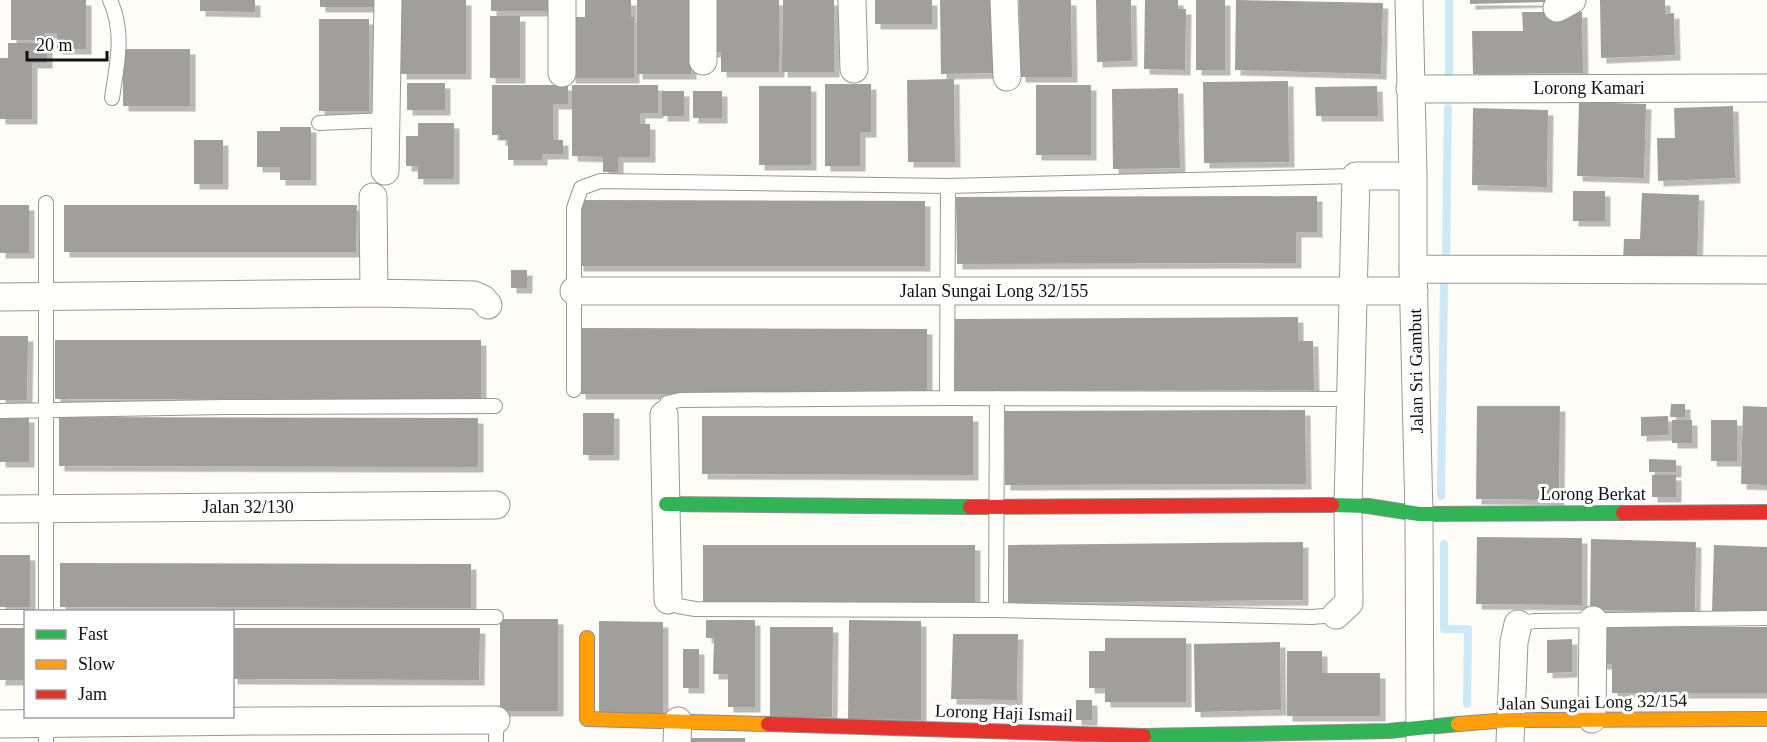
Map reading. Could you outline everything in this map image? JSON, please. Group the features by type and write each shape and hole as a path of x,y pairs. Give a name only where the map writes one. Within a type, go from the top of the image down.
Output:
{"street":[{"path":"385,171 388,0"},
{"path":"562,0 562,73"},
{"path":"703,0 704,61"},
{"path":"852,0 854,69"},
{"path":"1004,0 1007,77"},
{"name":"Jalan Sri Gambut","path":"1409,0 1419,514 1420,734"},
{"name":"Lorong Kamari","path":"1410,89 1767,88"},
{"path":"1336,615 1349,603 1348,505 1356,176 1413,176"},
{"path":"373,196 374,293"},
{"name":"Jalan Sungai Long 32/155","path":"574,291 1353,292 1414,280 1767,270"},
{"path":"0,297 374,293 474,295 483,299 488,305"},
{"path":"664,415 668,600"},
{"name":"Lorong Berkat","path":"666,504 996,507 1348,505 1419,514 1767,512"},
{"name":"Jalan 32/130","path":"0,509 496,505"},
{"path":"1592,719 1593,620"},
{"path":"1510,731 1514,642 1518,624"},
{"name":"Lorong Haji Ismail","path":"587,638 587,719 677,731 1135,736 1389,731 1420,734"},
{"name":"Jalan Sungai Long 32/154","path":"1420,734 1510,731 1592,719 1767,719"},
{"path":"0,724 46,727 496,731"}],"lane":[{"path":"110,0 119,29 118,62 112,98"},
{"path":"319,123 386,120"},
{"path":"574,390 574,208 580,188 600,182 948,186 1356,176"},
{"path":"947,398 948,186"},
{"path":"46,203 46,610"},
{"path":"996,610 997,398"},
{"path":"664,415 667,403 680,400 1351,399"},
{"path":"0,411 495,406"},
{"path":"668,600 678,606 695,609 996,610 1300,617 1336,615"},
{"path":"0,617 24,617"},
{"path":"234,617 496,617"},
{"path":"1518,624 1534,621 1767,618"}],"building":[{"path":"11,0 86,0 86,49 57,49 57,33 44,33 44,40 11,40"},
{"path":"200,0 255,0 255,12 200,11"},
{"path":"320,0 378,0 378,7 320,7"},
{"path":"401,0 466,0 466,74 401,74"},
{"path":"491,0 554,0 554,11 491,11"},
{"path":"585,0 631,0 631,17 634,17 634,78 570,78 570,17 585,17"},
{"path":"637,0 691,0 691,74 637,74"},
{"path":"710,0 779,0 779,72 721,72 721,52 710,52"},
{"path":"783,0 834,0 834,72 782,72"},
{"path":"875,0 932,0 932,24 875,24"},
{"path":"940,0 995,0 996,73 941,74"},
{"path":"1019,0 1071,0 1072,77 1020,77"},
{"path":"1096,0 1131,0 1132,61 1097,62"},
{"path":"1145,0 1178,0 1178,9 1186,9 1185,70 1144,69"},
{"path":"1196,0 1225,0 1225,70 1196,70"},
{"path":"1236,0 1383,3 1381,74 1235,70"},
{"path":"1470,0 1545,0 1545,2 1470,4"},
{"path":"1600,0 1665,0 1665,14 1674,13 1675,55 1601,58"},
{"path":"1522,12 1582,12 1583,73 1473,74 1472,31 1523,31"},
{"path":"490,16 520,16 520,78 490,78"},
{"path":"319,19 369,19 369,111 319,111"},
{"path":"8,43 47,43 47,63 32,63 32,119 0,119 0,58 8,58"},
{"path":"123,49 190,49 190,106 123,106"},
{"path":"954,79 955,162 908,162 907,80"},
{"path":"1288,81 1289,162 1204,163 1203,82"},
{"path":"407,83 445,83 445,110 407,110"},
{"path":"825,84 871,84 871,132 860,132 860,166 825,166"},
{"path":"492,85 568,85 568,104 553,104 553,140 563,140 563,154 542,154 542,160 508,160 508,140 500,140 500,135 492,135"},
{"path":"572,85 658,85 658,113 640,113 640,124 650,124 650,157 618,157 618,172 603,172 603,157 572,156"},
{"path":"1036,85 1091,85 1091,155 1036,155"},
{"path":"759,86 811,86 811,165 759,165"},
{"path":"1377,86 1378,116 1316,116 1315,87"},
{"path":"1178,88 1180,168 1113,169 1112,89"},
{"path":"662,91 684,91 684,116 662,116"},
{"path":"693,91 722,91 722,118 693,118"},
{"path":"1579,102 1646,104 1644,178 1577,176"},
{"path":"1733,106 1735,178 1658,181 1657,138 1675,138 1674,108"},
{"path":"1473,108 1548,110 1547,187 1472,185"},
{"path":"418,123 454,123 454,179 418,179 418,166 406,166 406,136 418,136"},
{"path":"280,127 311,127 311,180 280,180 280,167 257,167 257,131 280,131"},
{"path":"194,140 223,140 223,184 194,184"},
{"path":"1573,191 1605,191 1605,221 1573,221"},
{"path":"1642,193 1699,195 1697,265 1623,262 1624,239 1640,239"},
{"path":"1317,196 1317,232 1296,232 1296,263 957,264 956,197"},
{"path":"579,200 925,201 925,266 578,266"},
{"path":"0,205 29,205 29,253 0,253"},
{"path":"64,205 357,205 356,252 64,252"},
{"path":"511,270 527,270 527,288 511,288"},
{"path":"1298,317 1298,341 1313,341 1314,390 954,391 954,319"},
{"path":"580,328 927,329 927,394 580,394"},
{"path":"0,336 28,336 27,400 0,400"},
{"path":"55,340 481,340 481,400 55,399"},
{"path":"1671,404 1685,404 1685,417 1670,417"},
{"path":"1477,406 1560,406 1559,500 1476,499"},
{"path":"1743,406 1767,407 1767,485 1741,484"},
{"path":"1305,410 1306,484 1005,485 1005,411"},
{"path":"583,413 614,413 614,455 583,455"},
{"path":"702,416 973,416 973,475 702,474"},
{"path":"1668,416 1669,435 1641,436 1641,417"},
{"path":"0,417 29,417 29,462 0,462"},
{"path":"59,417 478,418 478,467 59,466"},
{"path":"1672,420 1692,420 1692,443 1672,443"},
{"path":"1711,420 1737,420 1737,461 1711,461"},
{"path":"1649,459 1676,460 1676,472 1649,472"},
{"path":"1652,475 1676,475 1676,497 1652,497"},
{"path":"1477,537 1582,538 1582,605 1476,604"},
{"path":"1591,539 1696,542 1695,612 1590,610"},
{"path":"1303,542 1303,600 1008,603 1008,545"},
{"path":"703,545 975,545 975,604 703,603"},
{"path":"1714,545 1767,547 1767,612 1712,611"},
{"path":"0,555 30,555 30,607 0,607"},
{"path":"60,563 471,564 471,608 60,607"},
{"path":"500,619 558,619 558,711 500,711"},
{"path":"706,620 755,620 755,707 728,707 728,674 713,674 714,638 706,638"},
{"path":"849,620 921,621 921,720 848,719"},
{"path":"599,621 663,622 663,713 599,713"},
{"path":"770,627 833,627 832,717 770,717"},
{"path":"1599,627 1767,627 1767,693 1612,693 1612,664 1599,664"},
{"path":"0,628 24,628 24,680 0,680"},
{"path":"234,628 480,628 479,680 234,679"},
{"path":"953,634 1018,634 1017,700 951,699"},
{"path":"1105,638 1186,638 1186,702 1105,702 1105,688 1089,688 1089,651 1105,651"},
{"path":"1572,639 1572,672 1547,673 1547,640"},
{"path":"1280,642 1281,710 1195,712 1194,644"},
{"path":"683,649 699,649 699,688 683,688"},
{"path":"1287,651 1322,651 1322,673 1380,673 1380,716 1287,716"},
{"path":"1076,700 1092,700 1092,720 1076,720"},
{"path":"678,738 745,738 745,742 678,742"}],"waterway":[{"path":"1449,0 1449,76"},
{"path":"1446,261 1448,108"},
{"path":"1441,496 1444,285"},
{"path":"1444,544 1444,629 1468,629 1467,704"}],"traffic: fast":[{"path":"666,504 970,507"},
{"path":"1332,505 1368,506 1419,514 1623,513"},
{"path":"1144,736 1389,731 1458,724"}],"traffic: slow":[{"path":"587,638 587,719 768,724"},
{"path":"1458,724 1510,720 1767,719"}],"traffic: jam":[{"path":"970,507 1332,505"},
{"path":"1623,513 1767,512"},
{"path":"768,724 1144,736"}]}
